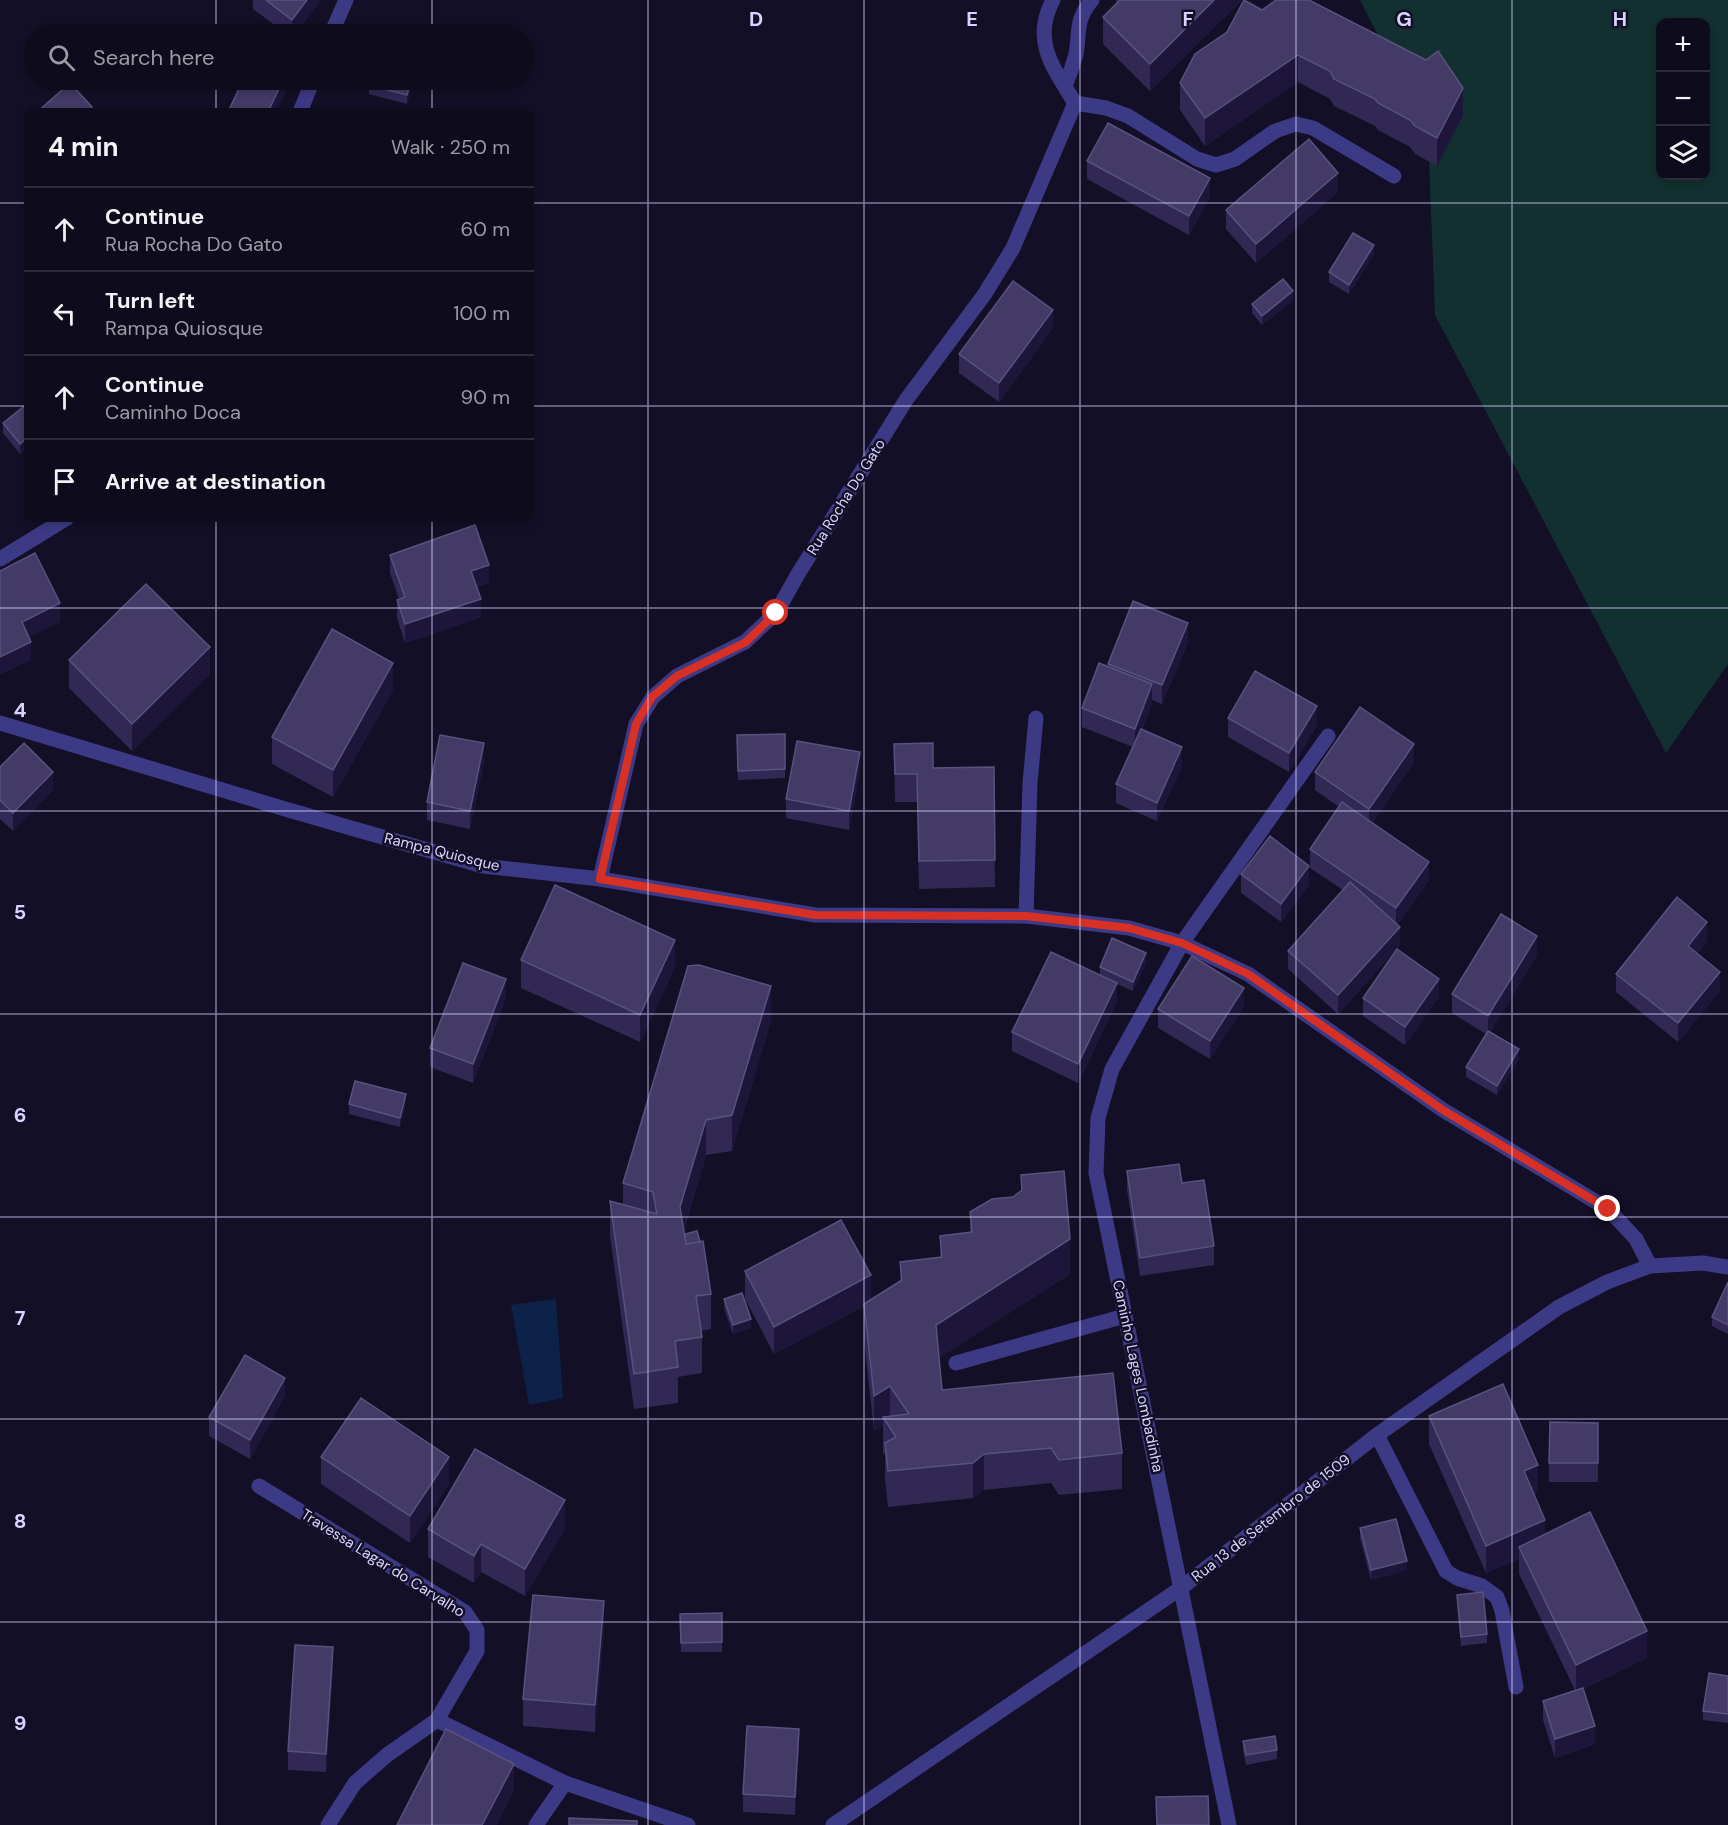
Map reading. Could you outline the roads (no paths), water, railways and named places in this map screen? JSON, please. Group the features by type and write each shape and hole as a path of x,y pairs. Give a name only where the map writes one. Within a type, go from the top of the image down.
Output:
{"street":[{"path":"335,24 346,0"},
{"path":"1053,0 1044,26 1044,44 1052,66 1075,103 1106,108 1128,116 1197,159 1216,165 1235,159 1275,131 1296,124 1313,128 1394,176"},
{"path":"1065,86 1077,51 1078,28 1084,10 1092,0"},
{"path":"302,108 309,90"},
{"name":"Rua Rocha Do Gato","path":"600,879 636,724 652,697 677,676 746,642 776,613 906,400 984,295 1013,248 1075,103"},
{"path":"0,559 60,522"},
{"path":"1026,916 1030,783 1036,718"},
{"name":"Rampa Quiosque","path":"0,723 483,866 600,879 815,915 1026,916 1129,928 1182,943 1248,974 1443,1110 1608,1209 1636,1239 1650,1266"},
{"name":"Caminho Lages Lombadinha","path":"1229,1825 1096,1173 1098,1118 1112,1069 1182,943 1328,736"},
{"name":"Rua 13 de Setembro de 1509","path":"833,1825 1181,1588 1377,1435 1559,1307 1607,1282 1650,1266 1703,1263 1728,1267"},
{"path":"956,1363 1125,1316"},
{"path":"1377,1435 1446,1571 1457,1578 1482,1586 1497,1597 1502,1611 1516,1687"},
{"name":"Travessa Lagar do Carvalho","path":"259,1486 465,1612 477,1630 477,1651 437,1720 387,1755 355,1782 328,1825"},
{"path":"437,1720 565,1783 688,1825"},
{"path":"536,1825 565,1783"}],"water":[{"path":"556,1299 563,1398 529,1405 511,1305"}]}
